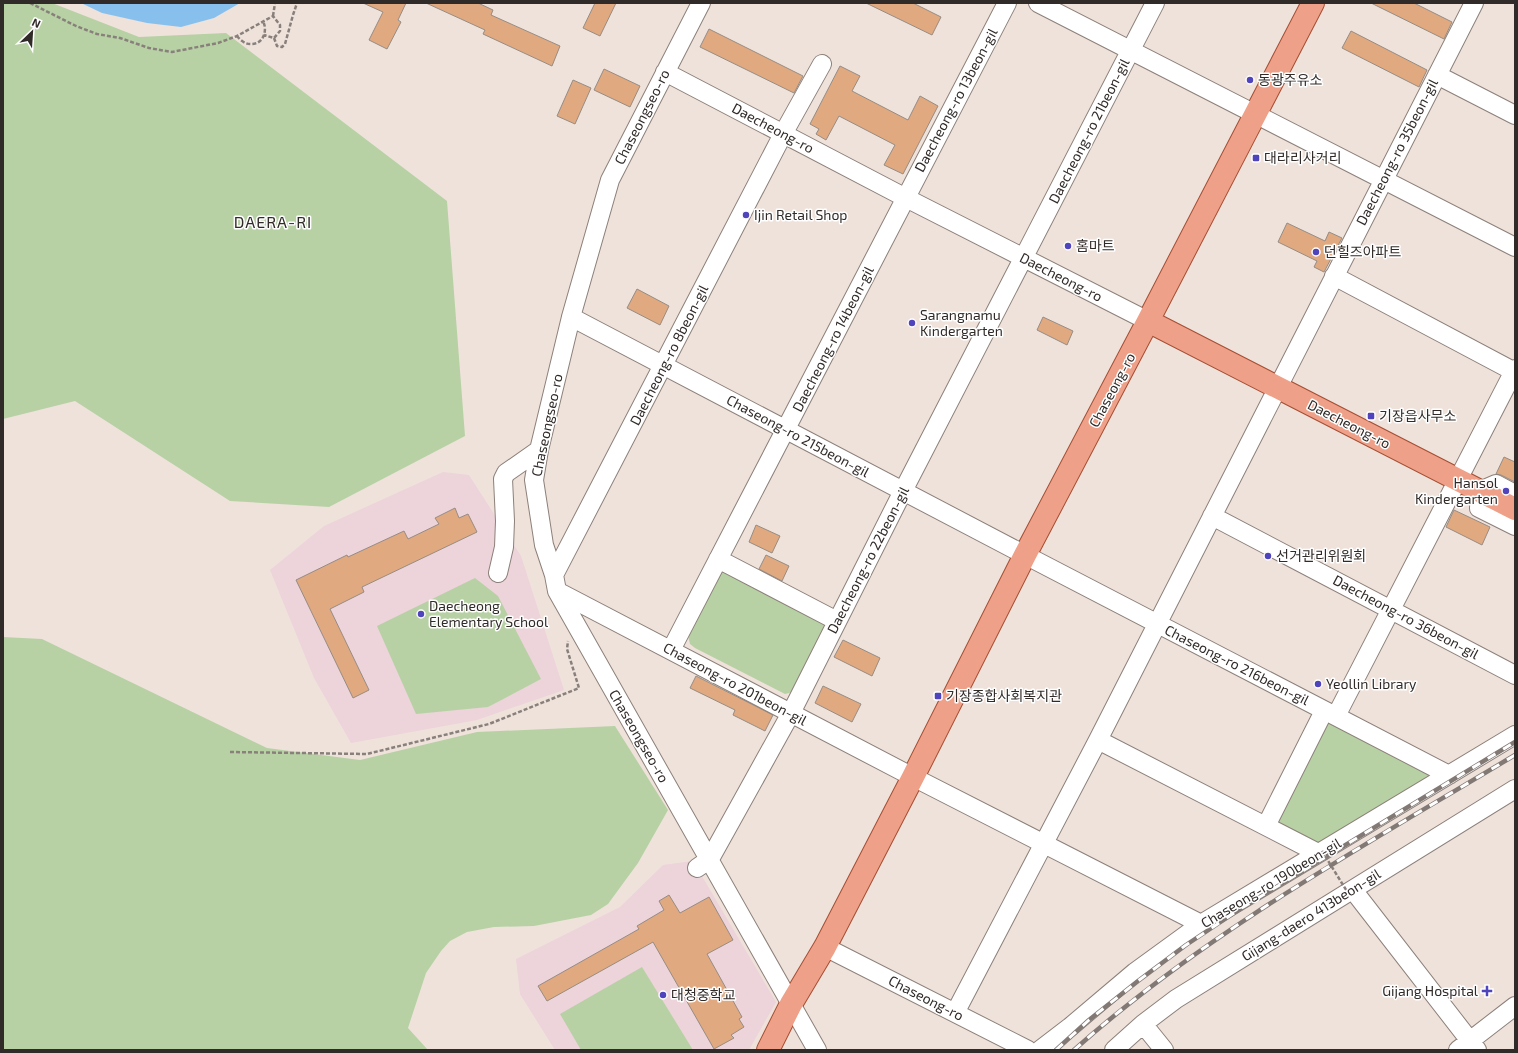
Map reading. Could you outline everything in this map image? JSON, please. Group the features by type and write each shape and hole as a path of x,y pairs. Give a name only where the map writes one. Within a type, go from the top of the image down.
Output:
{"main road":[{"name":"Chaseong-ro","path":"768,1050 791,1004 825,947 1025,556 1313,3"},
{"name":"Daecheong-ro","path":"1148,321 1515,509"}],"street":[{"name":"Chaseongseo-ro","path":"701,3 610,180 571,317 539,450 534,480 544,545 556,583 572,616 703,864 746,938 791,1004"},
{"name":"Daecheong-ro 13beon-gil","path":"906,198 1007,3"},
{"path":"1038,3 1515,246"},
{"name":"Daecheong-ro 21beon-gil","path":"1023,258 1155,3"},
{"name":"Daecheong-ro 35beon-gil","path":"1277,387 1474,3"},
{"name":"Daecheong-ro 8beon-gil","path":"556,583 664,366 783,134 822,64"},
{"name":"Daecheong-ro","path":"665,72 906,198 1148,321"},
{"path":"1437,75 1515,115"},
{"name":"Daecheong-ro 14beon-gil","path":"671,650 906,198"},
{"name":"Daecheong-ro 22beon-gil","path":"703,864 790,713 1023,258"},
{"path":"1266,826 1391,609 1515,371 1334,276"},
{"name":"Chaseong-ro 215beon-gil","path":"571,317 1025,556"},
{"path":"955,1012 1098,740 1277,387"},
{"path":"498,573 504,547 503,479 506,473 539,450"},
{"path":"1515,494 1496,484 1480,491 1479,508 1515,526"},
{"name":"Daecheong-ro 36beon-gil","path":"1212,516 1515,675"},
{"name":"Chaseong-ro 216beon-gil","path":"1025,556 1449,775"},
{"path":"718,559 837,621"},
{"name":"Chaseong-ro 201beon-gil","path":"556,583 671,650 913,777"},
{"name":"Chaseong-ro 190beon-gil","path":"1040,1050 1070,1027 1135,972 1201,924 1515,735"},
{"path":"1098,740 1320,852"},
{"path":"913,777 1201,924"},
{"name":"Gijang-daero 413beon-gil","path":"1114,1050 1143,1024 1176,998 1515,789"},
{"path":"1351,891 1468,1047 1515,1006"},
{"name":"Chaseong-ro","path":"825,947 1028,1050"},
{"path":"791,1004 817,1050"},
{"path":"1143,1024 1164,1050"}],"path":[{"path":"30,3 76,26 97,34 120,38 149,48 172,52 218,43 237,36 273,16 276,3"},
{"path":"274,38 277,46 282,47 285,44 292,14 298,3"},
{"path":"273,16 280,25 280,31 274,38"},
{"path":"237,36 242,42 250,44 258,42 264,35 266,26 264,21"},
{"path":"264,35 274,38"},
{"path":"230,752 367,754 489,724 579,688 567,649 572,616"},
{"path":"1320,852 1351,891"}],"shaded area":[{"path":"443,472 469,475 521,556 564,690 477,720 351,743 314,678 270,570 324,526"},
{"path":"693,861 776,1002 749,1050 555,1050 520,994 516,959 620,907 663,865"}],"green space":[{"path":"3,3 52,3 139,37 226,33 447,201 465,436 329,507 230,501 75,401 3,419"},
{"path":"721,569 827,623 793,692 785,694 695,648 690,644 688,636"},
{"path":"475,578 498,596 541,679 488,707 416,714 377,626"},
{"path":"3,637 42,639 267,748 360,760 477,732 615,726 668,810 638,863 608,904 591,915 534,926 494,927 467,932 450,941 426,973 408,1028 428,1050 3,1050"},
{"path":"1326,719 1426,770 1431,776 1317,844 1273,822"},
{"path":"642,967 693,1050 581,1050 560,1014"}],"water":[{"path":"81,3 240,3 214,18 181,27 147,23 102,13"}],"building":[{"path":"363,3 406,3 398,20 401,22 387,49 369,40 383,12"},
{"path":"426,3 478,3 493,10 491,15 560,46 552,66 483,34 485,30"},
{"path":"595,3 616,3 600,36 583,28"},
{"path":"866,3 913,3 941,17 932,35"},
{"path":"1371,3 1414,3 1452,22 1444,39"},
{"path":"709,29 803,76 794,93 700,47"},
{"path":"1351,31 1427,70 1419,87 1342,48"},
{"path":"840,66 860,76 852,91 908,120 920,96 938,106 903,174 884,165 895,145 839,116 826,140 816,134 819,129 810,124"},
{"path":"604,69 640,86 630,107 594,90"},
{"path":"573,80 591,88 575,124 557,116"},
{"name":"던힐즈아파트","path":"1287,223 1325,241 1329,232 1342,238 1324,272 1314,267 1317,261 1278,242"},
{"path":"637,289 669,306 660,325 627,308"},
{"path":"1043,317 1073,331 1067,345 1037,330"},
{"path":"1504,457 1515,462 1515,482 1496,474"},
{"path":"455,508 459,518 468,514 477,532 362,587 364,592 330,609 369,690 353,698 296,580 347,555 348,557 404,531 408,539 439,524 435,518"},
{"path":"1454,510 1490,527 1482,545 1446,527"},
{"path":"756,525 780,536 772,553 749,542"},
{"path":"766,555 789,566 782,581 759,569"},
{"path":"843,640 880,658 872,676 834,657"},
{"path":"696,676 773,715 765,731 733,715 735,710 690,688"},
{"path":"823,686 861,704 852,722 815,703"},
{"path":"669,895 680,913 709,897 733,940 707,954 742,1017 739,1019 744,1027 731,1035 734,1038 714,1049 653,942 547,1001 538,986 639,929 637,926 664,910 659,901"}],"railway":[{"path":"1056,1050 1089,1020 1186,945 1240,909 1515,742"},
{"path":"1074,1050 1125,1007 1177,967 1287,892 1515,755"}],"place":[{"name":"동광주유소","path":"1250,80"},
{"name":"대라리사거리","path":"1256,158"},
{"name":"Ijin Retail Shop","path":"746,215"},
{"name":"홈마트","path":"1068,246"},
{"name":"던힐즈아파트","path":"1316,252"},
{"name":"Sarangnamu Kindergarten","path":"912,323"},
{"name":"기장읍사무소","path":"1371,416"},
{"name":"Hansol Kindergarten","path":"1506,491"},
{"name":"선거관리위원회","path":"1268,556"},
{"name":"Daecheong Elementary School","path":"421,614"},
{"name":"Yeollin Library","path":"1318,684"},
{"name":"기장종합사회복지관","path":"938,696"},
{"name":"Gijang Hospital","path":"1487,991"},
{"name":"대청중학교","path":"663,995"}],"district":[{"name":"DAERA-RI","path":"273,222"}]}
